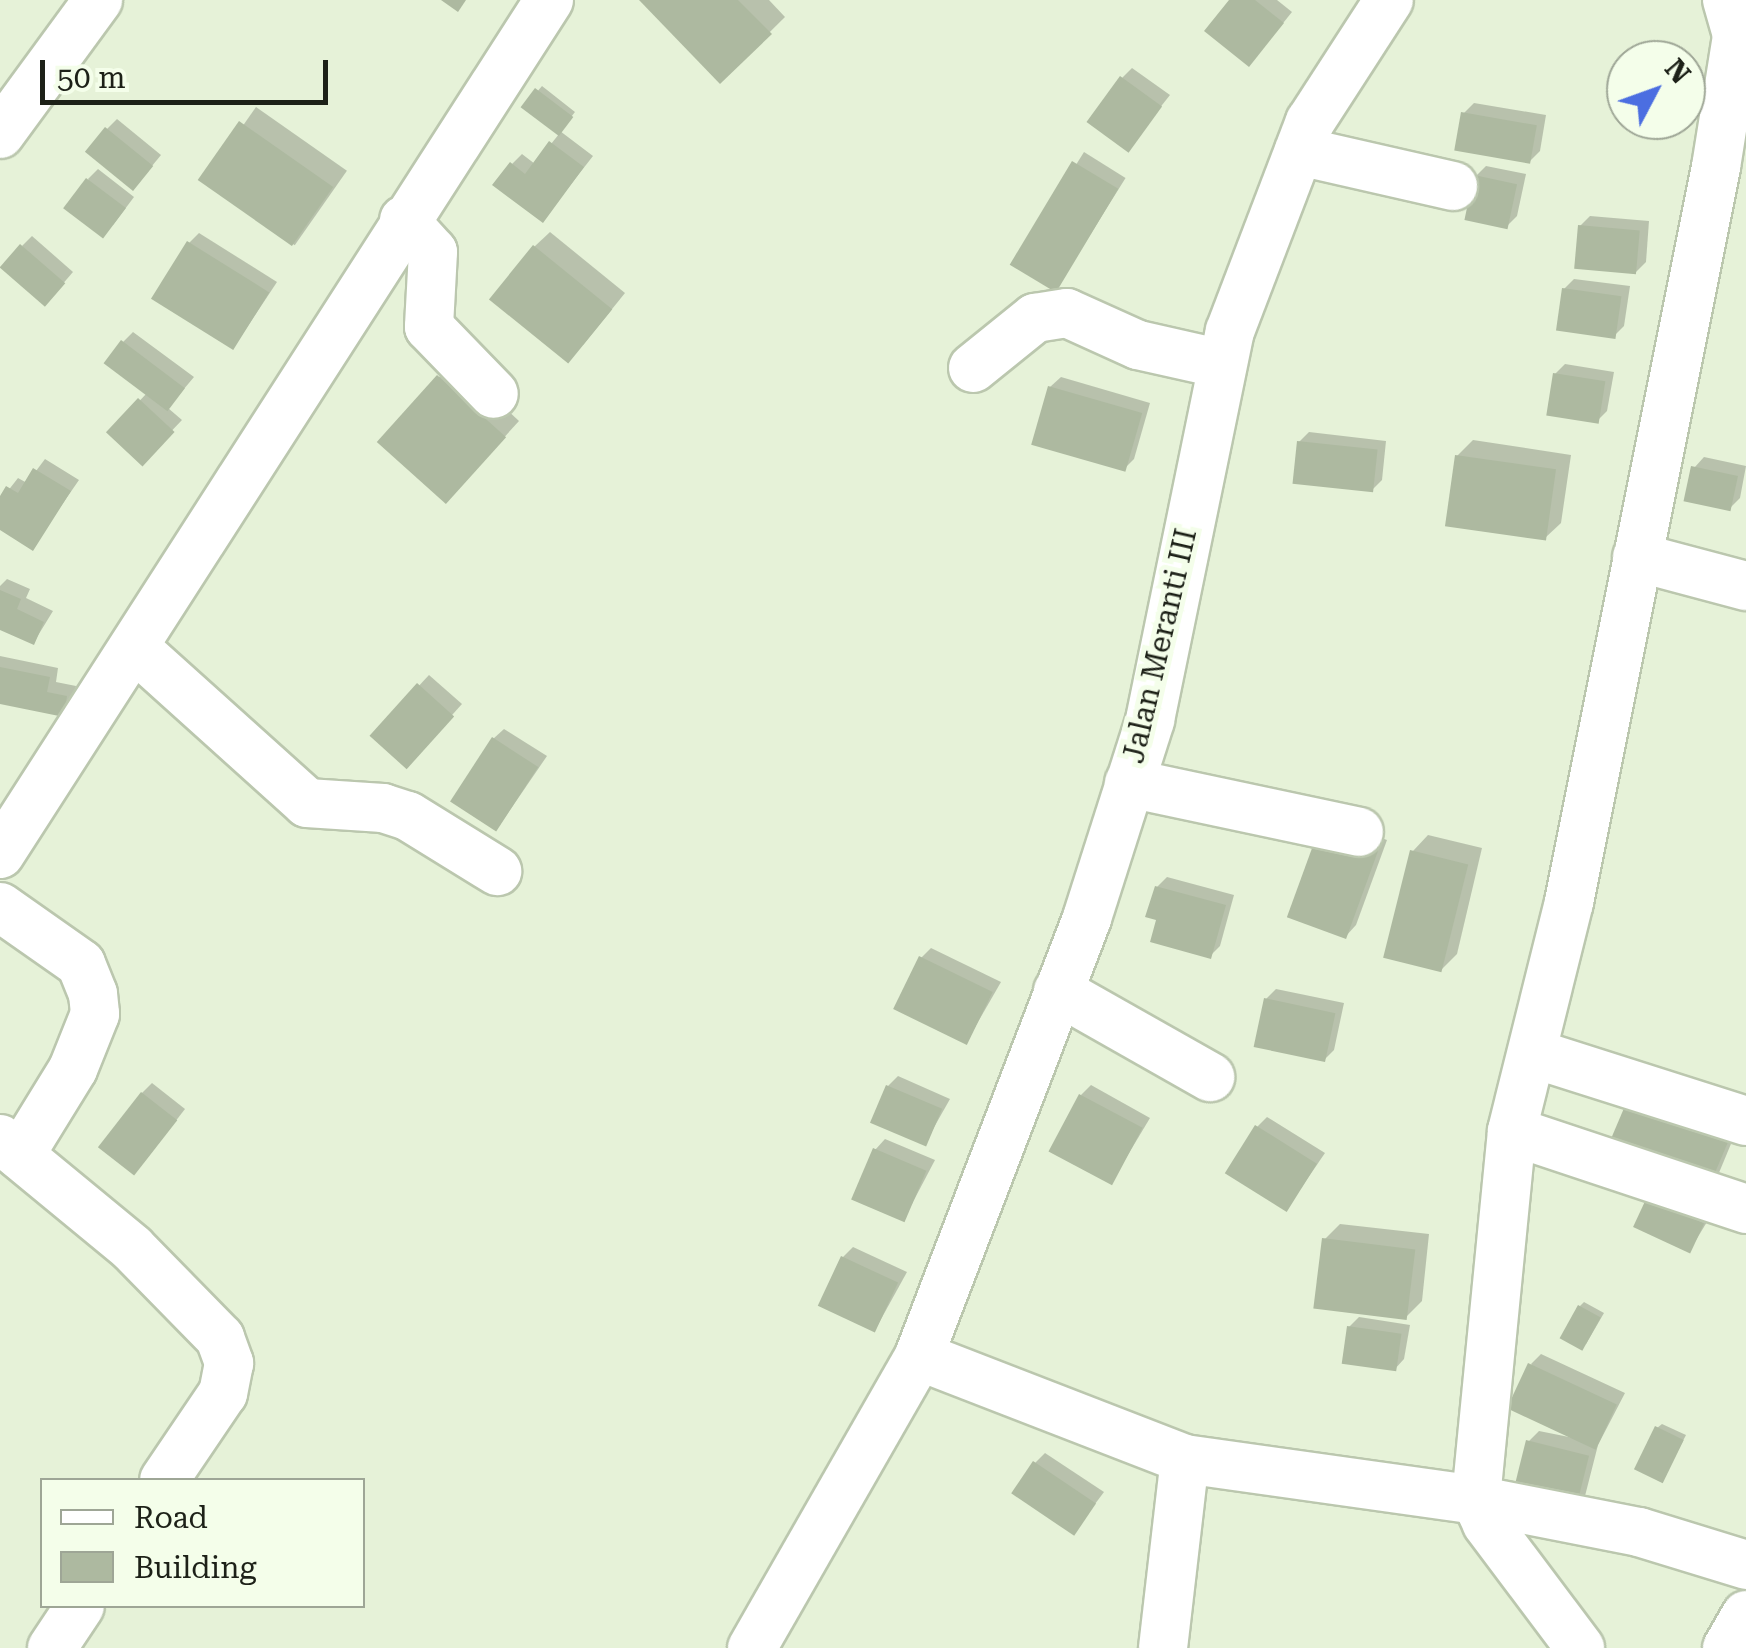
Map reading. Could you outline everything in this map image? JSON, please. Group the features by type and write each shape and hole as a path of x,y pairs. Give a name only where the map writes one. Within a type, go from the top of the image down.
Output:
{"street":[{"path":"55,51 56,0"},
{"path":"0,134 55,51 98,0"},
{"path":"0,854 404,220 549,0"},
{"name":"Jalan Meranti III","path":"752,1648 919,1356 1058,990 1150,720 1222,364 1299,152 1328,87 1389,0"},
{"path":"1580,1648 1486,1524 1476,1500 1512,1131 1636,557 1737,26"},
{"path":"1299,152 1453,186"},
{"path":"404,220 433,252 429,327 494,394"},
{"path":"972,368 1035,318 1066,313 1138,345 1222,364"},
{"path":"1636,557 1746,586"},
{"path":"134,647 306,804 384,808 408,816 497,870"},
{"path":"1129,782 1359,832"},
{"path":"0,907 82,964 94,994 95,1014 72,1070 10,1147 132,1248 220,1338 230,1363 223,1394 165,1478"},
{"path":"1058,990 1210,1077"},
{"path":"1532,1052 1746,1121"},
{"path":"1512,1131 1746,1208"},
{"path":"919,1356 1185,1460 1476,1500 1639,1532 1746,1565"},
{"path":"1163,1648 1185,1460"},
{"path":"52,1648 79,1608"},
{"path":"1727,1648 1746,1615"}],"building":[{"path":"441,0 466,0 458,12"},
{"path":"639,0 738,0 772,34 720,84"},
{"path":"1229,0 1255,0 1284,23 1249,67 1204,31"},
{"path":"1120,76 1162,107 1129,153 1086,122"},
{"path":"535,88 573,117 559,136 521,107"},
{"path":"1461,112 1537,125 1530,164 1454,150"},
{"path":"239,121 333,187 292,246 198,180"},
{"path":"105,127 153,166 133,191 85,152"},
{"path":"549,141 584,167 543,223 492,185 510,162 525,174"},
{"path":"1072,161 1118,189 1056,293 1010,265"},
{"path":"1474,175 1517,184 1507,229 1464,220"},
{"path":"86,178 126,208 103,238 63,208"},
{"path":"1578,225 1640,230 1636,274 1574,269"},
{"path":"187,241 269,292 233,350 151,299"},
{"path":"20,244 65,283 45,307 0,268"},
{"path":"533,245 612,309 568,364 489,299"},
{"path":"1562,288 1621,296 1615,339 1556,331"},
{"path":"121,340 185,388 167,411 104,363"},
{"path":"1553,373 1605,381 1599,424 1546,415"},
{"path":"437,375 506,437 446,504 377,442"},
{"path":"1048,386 1142,413 1125,472 1031,445"},
{"path":"138,398 175,432 143,466 106,432"},
{"path":"1297,441 1378,449 1373,492 1293,484"},
{"path":"1455,455 1556,469 1546,540 1445,526"},
{"path":"1691,466 1738,476 1730,511 1684,501"},
{"path":"33,468 71,491 33,551 0,530 0,496 6,486 18,493"},
{"path":"0,590 21,599 17,609 44,622 34,645 0,630"},
{"path":"0,667 50,677 47,692 67,696 64,717 0,704"},
{"path":"417,683 454,716 407,769 369,736"},
{"path":"492,737 538,767 496,832 450,802"},
{"path":"1319,829 1378,851 1346,939 1287,917"},
{"path":"1410,850 1468,865 1441,972 1383,958"},
{"path":"1155,886 1226,905 1211,959 1150,942 1156,920 1145,917"},
{"path":"919,956 993,992 967,1045 893,1009"},
{"path":"1264,998 1335,1013 1325,1062 1254,1047"},
{"path":"886,1085 942,1109 926,1147 870,1123"},
{"path":"141,1092 177,1120 134,1175 98,1147"},
{"path":"1079,1094 1143,1128 1112,1185 1048,1151"},
{"path":"1630,1094 1730,1137 1707,1192 1607,1149"},
{"path":"1255,1125 1317,1164 1287,1212 1225,1173"},
{"path":"873,1148 926,1171 905,1222 851,1200"},
{"path":"1647,1197 1704,1224 1690,1254 1633,1227"},
{"path":"1322,1238 1415,1249 1407,1320 1313,1308"},
{"path":"841,1256 898,1283 875,1332 818,1306"},
{"path":"1578,1305 1601,1318 1582,1351 1560,1338"},
{"path":"1347,1326 1401,1334 1396,1371 1342,1364"},
{"path":"1528,1363 1617,1404 1596,1450 1507,1408"},
{"path":"1655,1426 1684,1440 1663,1483 1634,1469"},
{"path":"1526,1440 1589,1456 1576,1508 1513,1492"},
{"path":"1033,1461 1096,1503 1074,1536 1011,1493"}]}
